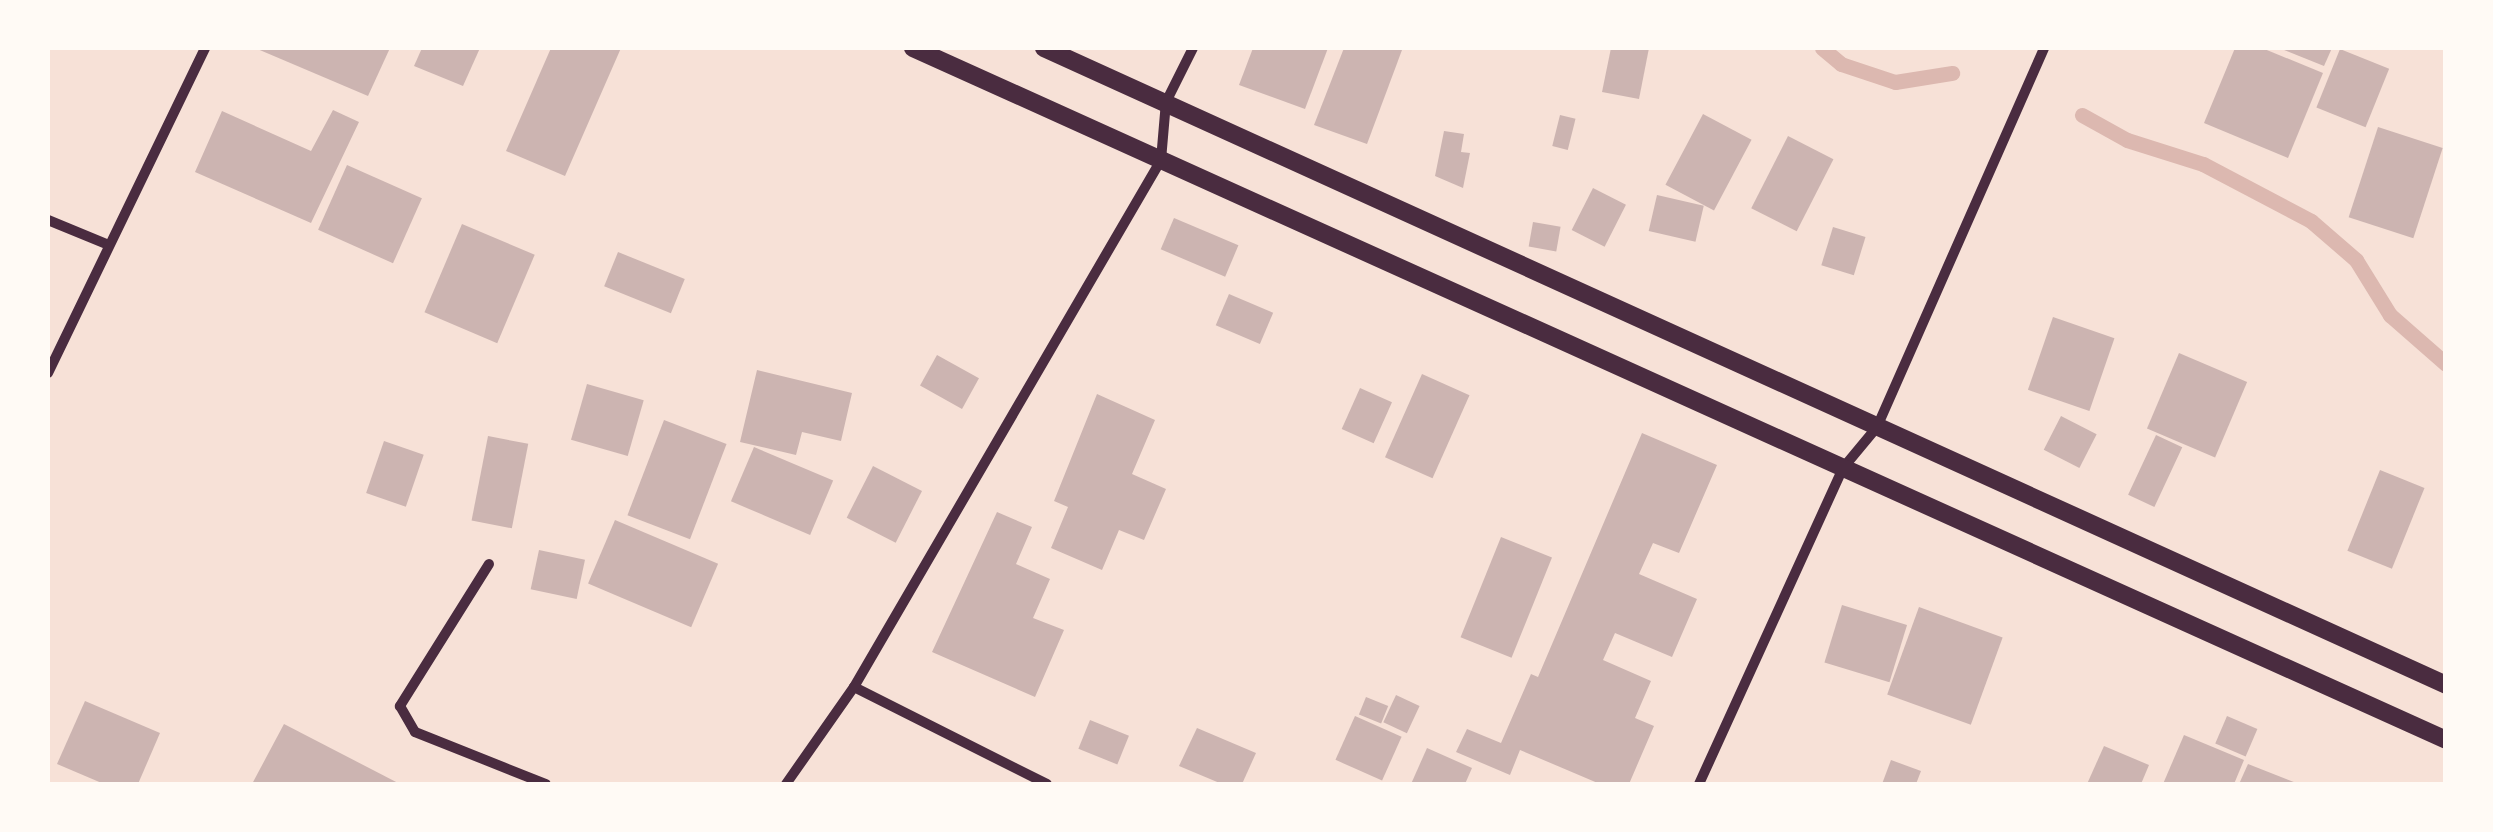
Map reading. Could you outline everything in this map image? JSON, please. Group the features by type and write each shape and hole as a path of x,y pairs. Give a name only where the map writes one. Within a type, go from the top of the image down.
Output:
{"street":[{"path":"48,373 205,48"},
{"path":"913,48 2446,740"},
{"path":"1044,48 2446,685"},
{"path":"786,784 854,687 1161,160 1166,102 1193,48"},
{"path":"1699,784 1843,468 1877,428 2044,48"},
{"path":"48,220 108,245"},
{"path":"489,564 400,706 415,732 546,784"},
{"path":"854,687 1048,784"}],"building":[{"path":"255,48 390,48 368,96"},
{"path":"422,48 480,48 463,86 414,66"},
{"path":"551,48 621,48 565,176 506,151"},
{"path":"1253,48 1328,48 1305,109 1239,85"},
{"path":"1344,48 1402,50 1367,144 1314,125"},
{"path":"1611,48 1649,48 1639,99 1602,92"},
{"path":"2235,48 2262,48 2323,73 2288,158 2204,123"},
{"path":"2279,48 2332,48 2324,66"},
{"path":"2340,49 2389,69 2366,127 2316,107"},
{"path":"333,110 359,122 311,223 195,172 222,111 311,151"},
{"path":"1703,114 1752,140 1714,210 1665,185"},
{"path":"1560,115 1576,119 1568,150 1552,146"},
{"path":"2378,127 2443,148 2413,238 2349,217"},
{"path":"1444,131 1464,134 1461,152 1470,153 1463,188 1435,176"},
{"path":"1788,136 1833,159 1797,231 1751,208"},
{"path":"347,165 422,198 393,263 318,230"},
{"path":"1593,188 1626,205 1605,247 1572,230"},
{"path":"1657,195 1704,206 1695,242 1649,231"},
{"path":"1174,218 1238,245 1225,277 1161,249"},
{"path":"1533,222 1561,227 1556,251 1529,247"},
{"path":"462,224 535,255 497,343 424,312"},
{"path":"1833,227 1866,237 1854,275 1821,265"},
{"path":"618,252 685,279 671,313 604,286"},
{"path":"1229,294 1273,313 1260,344 1216,325"},
{"path":"2053,317 2114,338 2089,411 2028,390"},
{"path":"2179,353 2247,382 2215,457 2147,428"},
{"path":"937,355 979,378 962,409 920,386"},
{"path":"757,370 852,393 841,441 802,432 796,455 740,442"},
{"path":"1422,374 1470,395 1432,478 1385,457"},
{"path":"587,384 644,400 628,456 571,440"},
{"path":"1360,388 1392,402 1374,443 1342,429"},
{"path":"1097,394 1155,420 1132,474 1166,489 1144,540 1119,530 1102,570 1051,548 1068,507 1054,501"},
{"path":"2061,416 2097,434 2079,468 2044,450"},
{"path":"664,420 727,444 690,539 627,515"},
{"path":"1642,433 1717,465 1679,553 1653,543 1639,574 1697,599 1672,657 1615,633 1603,660 1651,681 1635,718 1654,726 1629,784 1600,784 1520,750 1510,775 1456,752 1467,729 1501,743 1531,674 1538,677"},
{"path":"2156,435 2182,447 2154,507 2128,495"},
{"path":"488,436 528,444 512,528 472,520"},
{"path":"384,441 424,455 406,507 366,493"},
{"path":"754,447 833,481 810,535 731,501"},
{"path":"873,466 922,491 896,543 847,518"},
{"path":"2380,470 2425,488 2392,569 2347,551"},
{"path":"997,512 1032,527 1016,564 1050,579 1033,618 1064,630 1035,697 932,652"},
{"path":"615,520 718,564 691,627 588,584"},
{"path":"1501,537 1552,558 1512,658 1461,637"},
{"path":"539,550 585,560 577,599 531,589"},
{"path":"1842,605 1907,625 1889,682 1824,662"},
{"path":"1919,607 2003,637 1971,725 1887,694"},
{"path":"1396,695 1420,706 1407,733 1383,722"},
{"path":"1366,697 1388,706 1381,724 1359,715"},
{"path":"85,701 160,733 138,784 104,784 57,764"},
{"path":"1355,716 1402,737 1382,781 1335,760"},
{"path":"2227,716 2257,729 2246,757 2215,744"},
{"path":"1090,720 1129,736 1117,764 1078,749"},
{"path":"284,724 400,784 252,784"},
{"path":"1197,728 1256,753 1242,784 1222,784 1179,766"},
{"path":"2184,735 2244,760 2234,784 2163,784"},
{"path":"2104,746 2149,765 2141,784 2087,784"},
{"path":"1427,748 1472,768 1465,784 1411,784"},
{"path":"1891,760 1921,771 1916,784 1882,784"},
{"path":"2248,764 2299,784 2239,784"}],"waterway":[{"path":"1822,48 1841,64 1895,82 1952,73"},
{"path":"2082,115 2127,140 2203,164 2311,221 2356,260 2390,315 2446,364"}]}
